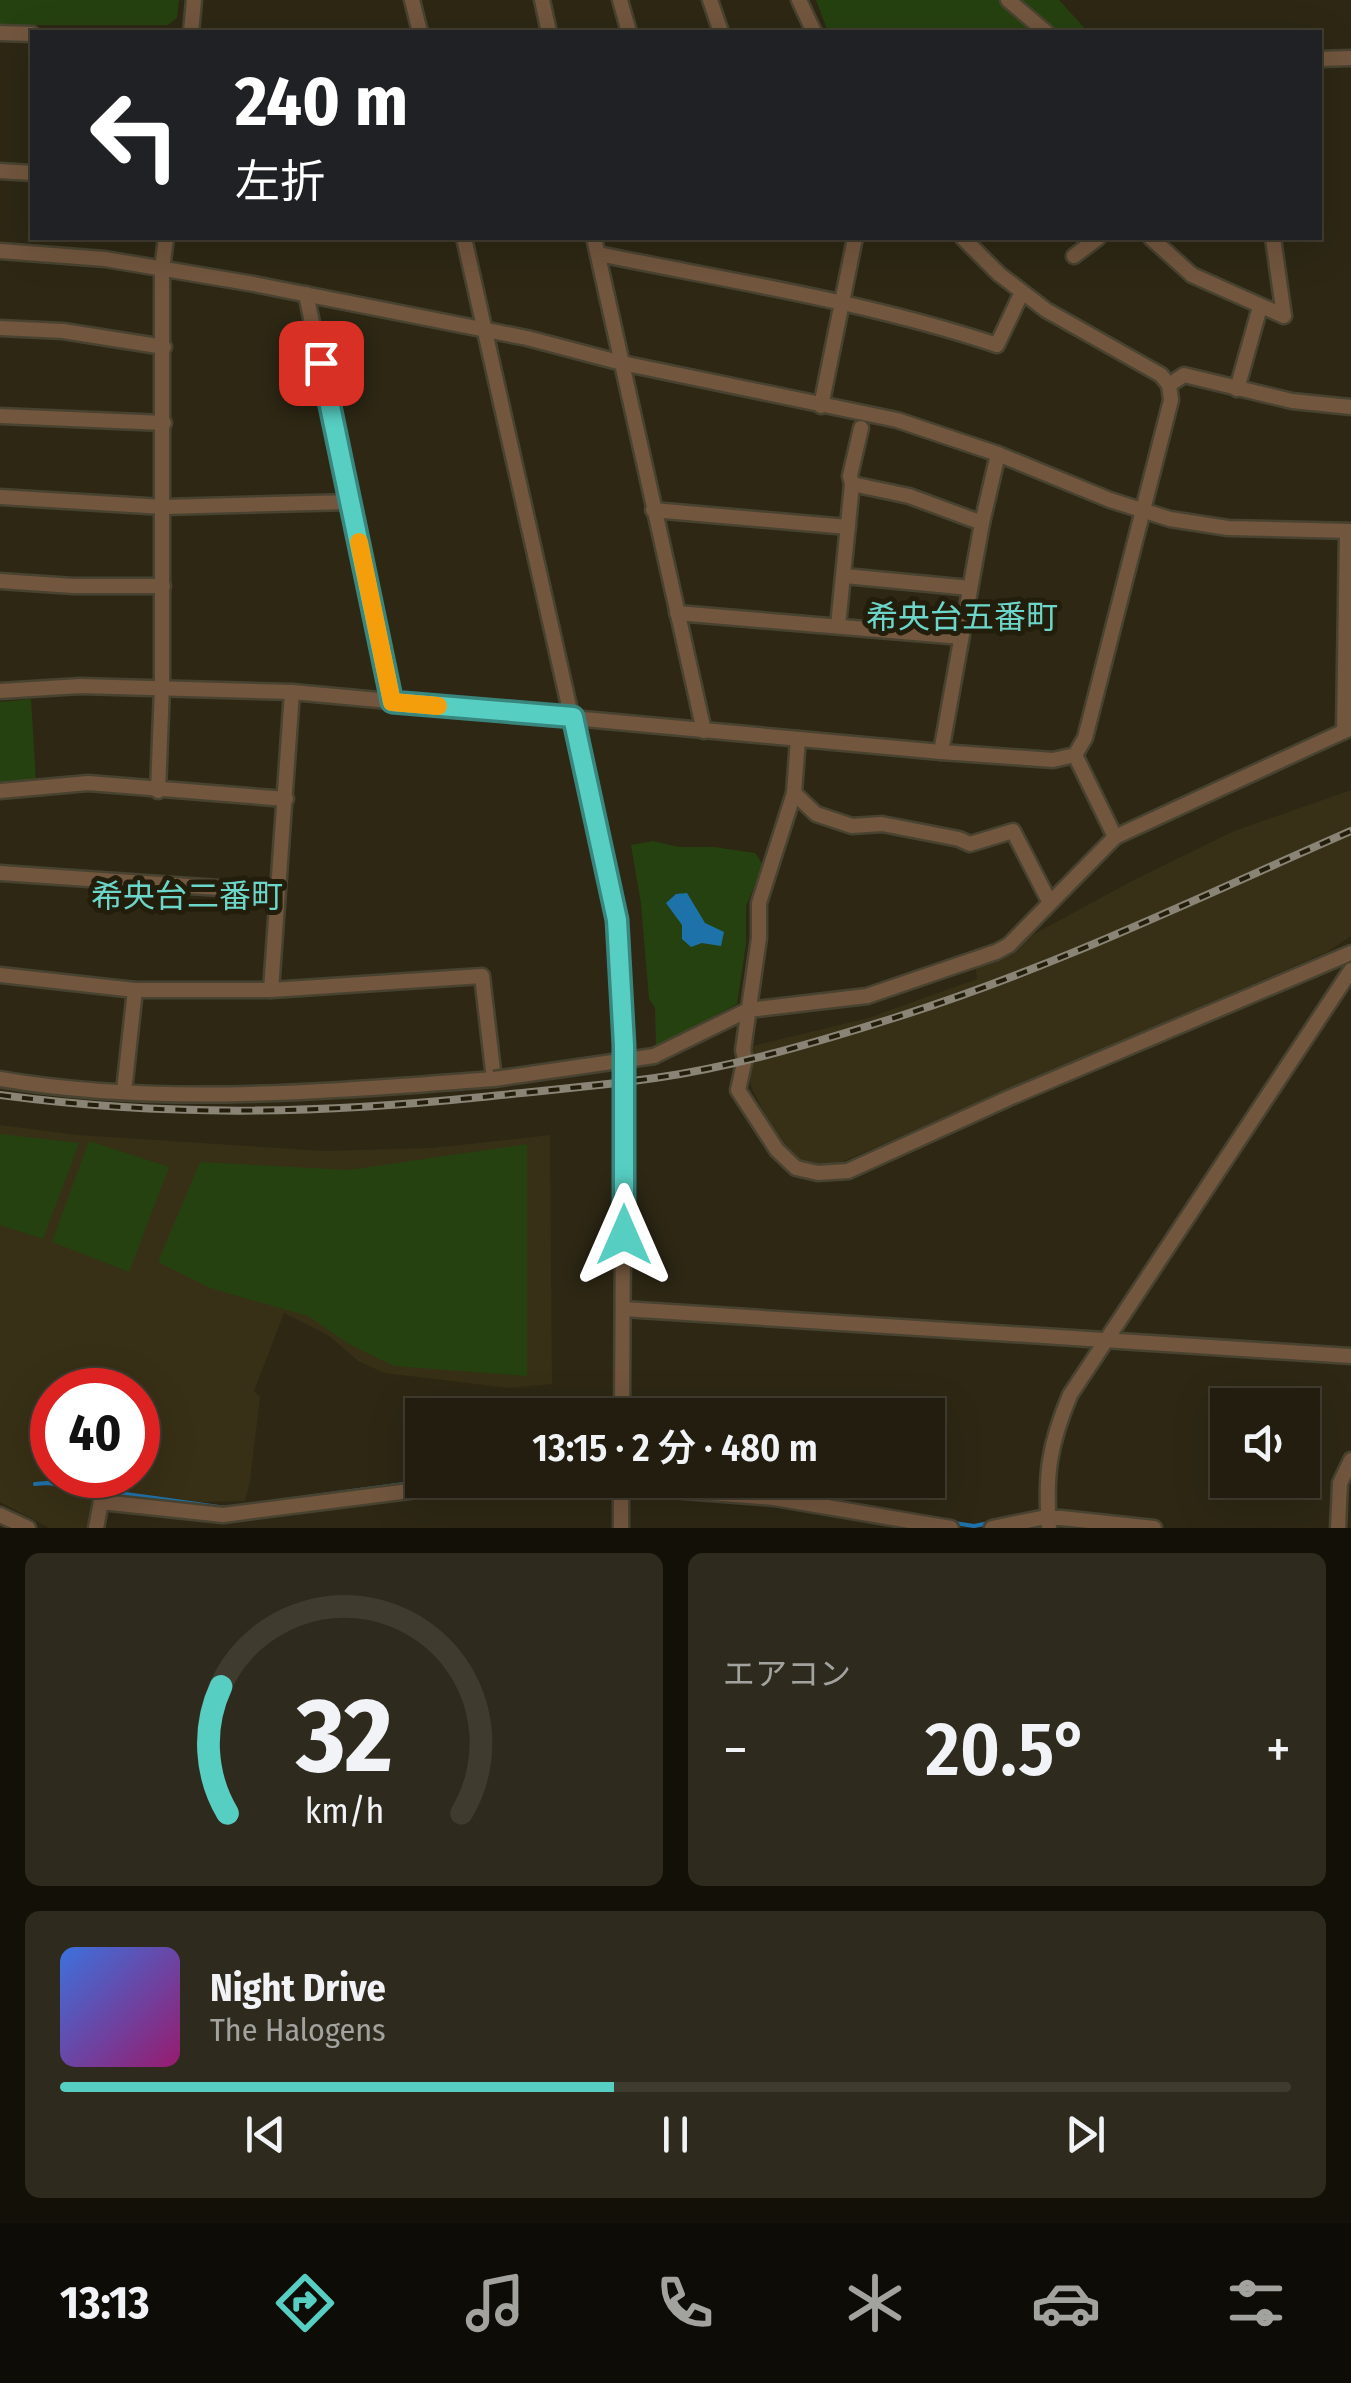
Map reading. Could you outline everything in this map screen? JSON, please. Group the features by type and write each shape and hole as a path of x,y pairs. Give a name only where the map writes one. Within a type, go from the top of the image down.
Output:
{"street":[{"path":"191,30 194,0"},
{"path":"412,0 420,30"},
{"path":"542,0 549,30"},
{"path":"620,0 628,30"},
{"path":"710,0 720,30"},
{"path":"799,0 813,30"},
{"path":"1008,0 1044,30"},
{"path":"0,33 30,34"},
{"path":"1322,60 1351,58"},
{"path":"0,171 30,173"},
{"path":"158,790 164,506 162,270 166,240"},
{"path":"464,240 617,920 624,1045 622,1398"},
{"path":"594,240 704,731"},
{"path":"820,406 855,240"},
{"path":"0,691 80,686 292,692 940,752 1053,760 1076,755 1085,738 1171,400 1169,385 1150,367 1070,326 1022,292 965,240"},
{"path":"1074,256 1095,240"},
{"path":"1153,240 1192,275 1284,316 1274,240"},
{"path":"0,251 105,259 306,294 897,420 1170,519 1228,528 1349,531 1347,730 1115,837 1009,945 996,952 867,996 748,1010 654,1056 494,1079 250,1096 124,1091 0,1079"},
{"path":"598,254 841,304 950,329 997,345 1022,292"},
{"path":"306,294 392,702"},
{"path":"1237,389 1260,307"},
{"path":"0,328 62,332 164,347"},
{"path":"1169,385 1184,376 1313,405 1351,407"},
{"path":"0,416 164,422"},
{"path":"838,626 850,476 861,428"},
{"path":"940,752 998,454"},
{"path":"852,484 909,496 982,523"},
{"path":"0,497 164,506 351,502"},
{"path":"653,510 848,526"},
{"path":"845,576 970,588"},
{"path":"0,581 163,586"},
{"path":"677,613 960,637"},
{"path":"272,990 292,692"},
{"path":"798,739 794,793 759,903 759,938 738,1090 786,1160 796,1168 828,1173 848,1170 1351,954"},
{"path":"1076,755 1115,837"},
{"path":"0,791 88,783 286,799"},
{"path":"794,793 816,814 852,826 882,824 970,844 1013,831 1050,903"},
{"path":"0,872 277,892"},
{"path":"1051,1517 1045,1484 1056,1428 1070,1396 1351,970"},
{"path":"0,975 135,990 272,990 482,976 494,1079"},
{"path":"124,1091 135,990"},
{"path":"624,1309 1351,1356"},
{"path":"1338,1528 1340,1483 1351,1460"},
{"path":"96,1528 101,1502 223,1515 405,1492"},
{"path":"621,1498 621,1528"},
{"path":"774,1498 950,1528"},
{"path":"0,1515 28,1528"},
{"path":"992,1528 1051,1517 1154,1528"}],"shaded area":[{"path":"1351,790 1351,936 1329,951 837,1164 813,1168 799,1165 780,1143 747,1074 749,1047 868,1018 977,979 975,966 1134,880 1234,831"},
{"path":"0,1125 78,1135 323,1151 432,1148 550,1135 552,1384 509,1388 384,1373 358,1361 328,1335 284,1313 254,1391 260,1397 245,1501 166,1503 116,1498 160,1498 160,1368 30,1368 30,1498 96,1498 88,1528 49,1528 0,1502"}],"green space":[{"path":"0,0 179,0 177,18 168,25 0,25"},
{"path":"816,0 1059,0 1086,30 827,30"},
{"path":"31,699 36,781 0,785 0,702"},
{"path":"653,841 755,853 763,865 746,906 746,944 737,1004 656,1047 655,1008 649,999 641,904 631,845"},
{"path":"0,1134 79,1143 43,1239 0,1225"},
{"path":"89,1141 169,1167 129,1272 52,1242"},
{"path":"527,1144 527,1376 394,1366 349,1344 308,1316 210,1288 158,1262 200,1162 349,1170"}],"water":[{"path":"687,893 705,923 724,932 721,946 702,943 691,947 682,939 682,925 666,903 676,894"}],"waterway":[{"path":"154,1498 226,1508 405,1484"},
{"path":"954,1523 989,1523"}],"railway":[{"path":"0,1095 122,1107 300,1110 482,1097 686,1073 807,1044 955,998 1127,930 1351,831"}],"slow traffic":[{"path":"359,542 392,702 438,706"}],"district":[{"name":"希央台五番町","path":"962,617"},
{"name":"希央台二番町","path":"187,896"}],"route":[{"path":"321,363 392,702 573,717 617,920 624,1045 624,1235"}]}
